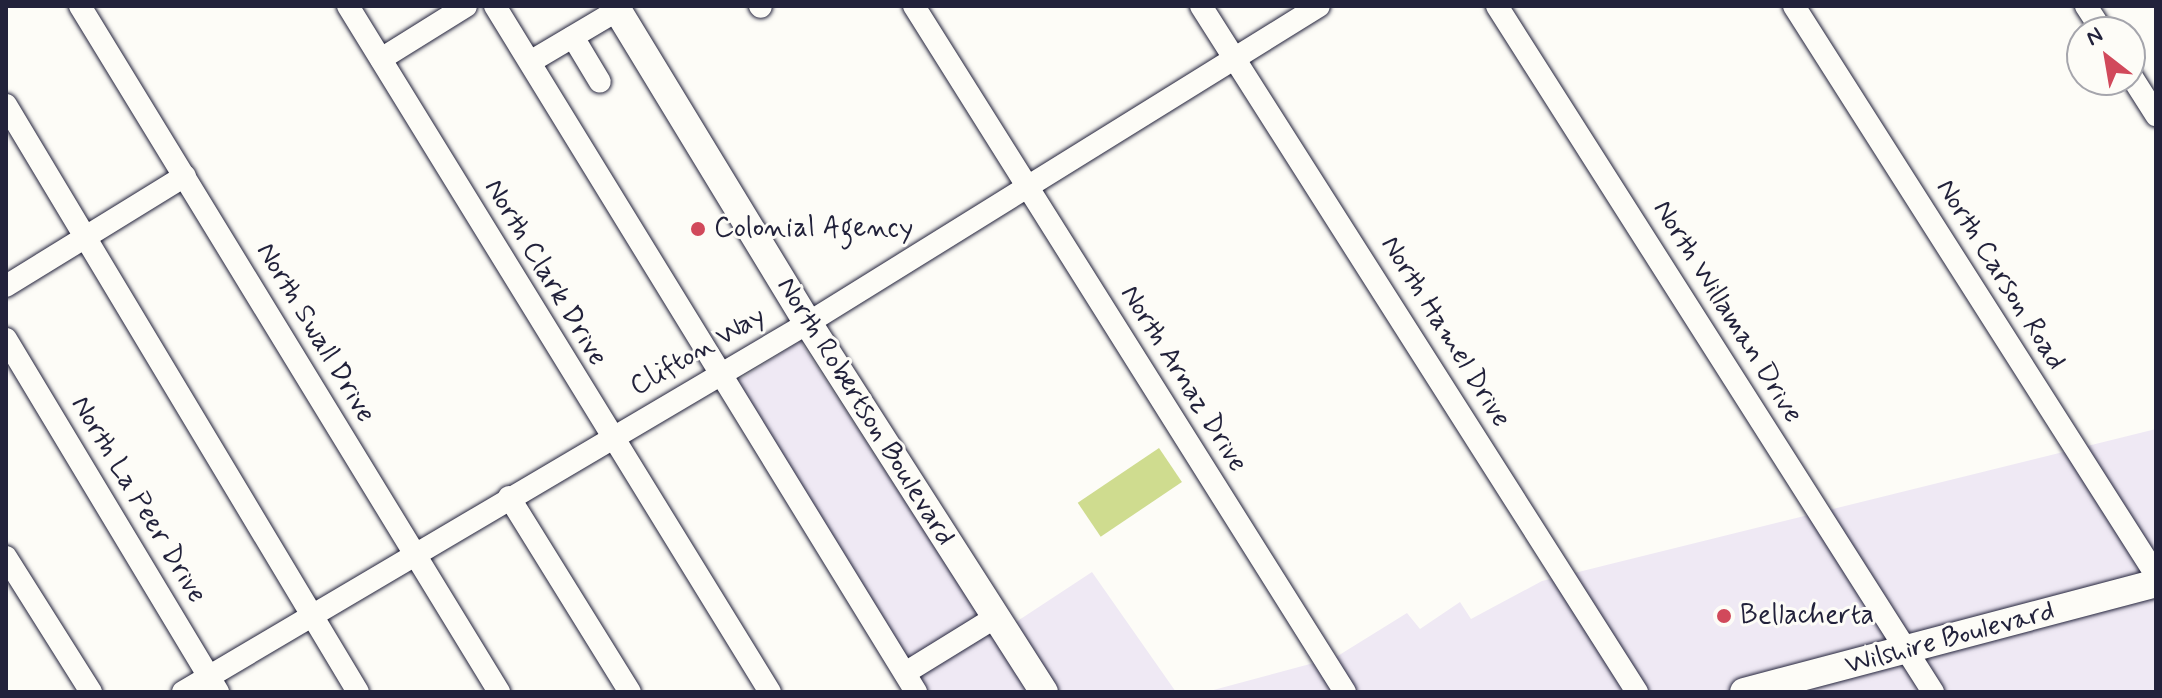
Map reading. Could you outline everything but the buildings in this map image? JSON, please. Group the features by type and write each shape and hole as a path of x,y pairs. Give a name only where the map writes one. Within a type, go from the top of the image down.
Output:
{"main road":[{"name":"North Robertson Boulevard","path":"616,8 808,323 1044,692"},
{"name":"Wilshire Boulevard","path":"1744,692 2156,583"}],"street":[{"name":"North Swall Drive","path":"80,6 499,692"},
{"name":"North Clark Drive","path":"348,6 610,438 770,692"},
{"path":"381,59 466,6"},
{"path":"495,6 911,683 996,617"},
{"name":"North Arnaz Drive","path":"914,6 1345,692"},
{"name":"North Hamel Drive","path":"1201,6 1236,56 1637,692"},
{"name":"Clifton Way","path":"183,692 213,684 310,614 808,323 1319,6"},
{"name":"North Willaman Drive","path":"1497,6 1933,692"},
{"name":"North Carson Road","path":"1794,6 2156,575"},
{"path":"530,62 616,8"},
{"path":"573,37 600,82"},
{"path":"2144,96 2156,115"},
{"path":"6,105 358,692"},
{"path":"6,286 185,176"},
{"name":"North La Peer Drive","path":"6,339 213,684"},
{"path":"509,497 630,692"},
{"path":"6,557 91,692"}],"shaded area":[{"path":"800,341 993,637 1092,572 1176,692 920,692 733,384"},
{"path":"2156,429 2156,692 1206,692 1336,657 1407,613 1420,629 1460,602 1471,619 1542,581"}],"green space":[{"path":"1159,448 1182,482 1101,537 1078,503"}],"place":[{"name":"Colonial Agency","path":"698,229"},
{"name":"Bellacherta","path":"1724,616"}]}
